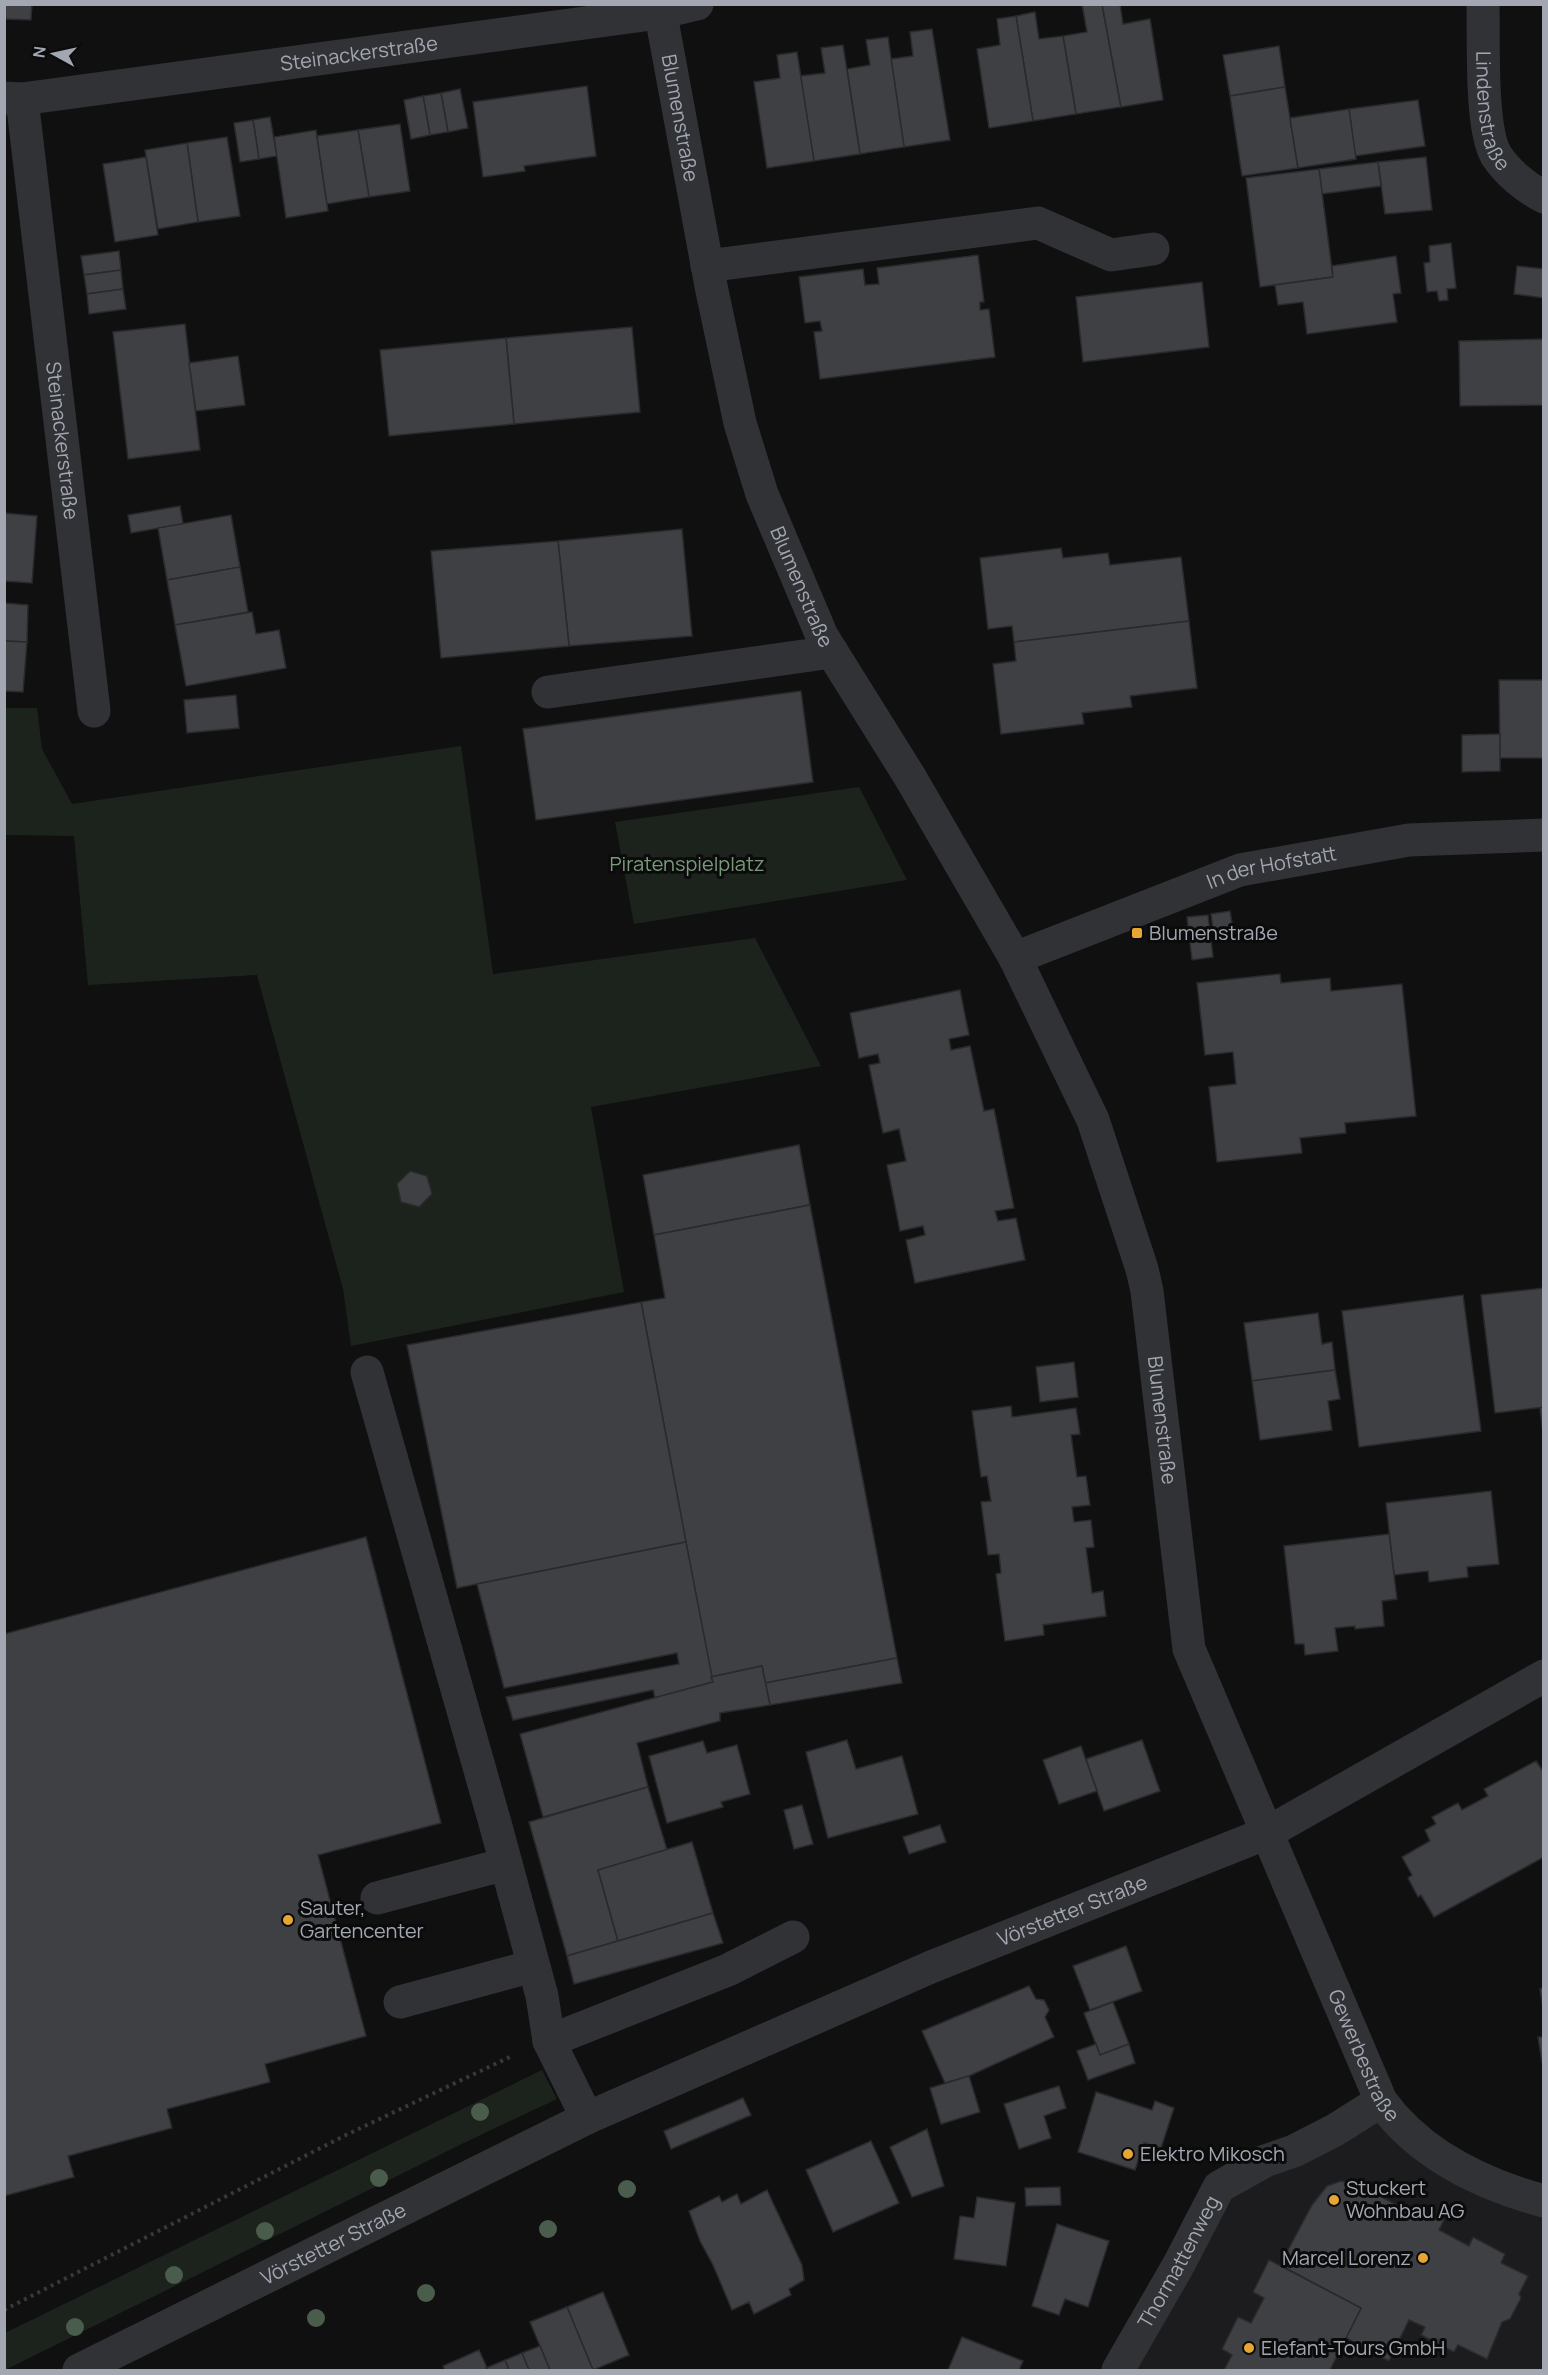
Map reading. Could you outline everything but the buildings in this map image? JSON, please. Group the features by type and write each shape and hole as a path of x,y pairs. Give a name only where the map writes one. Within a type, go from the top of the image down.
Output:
{"street":[{"name":"Steinackerstraße","path":"94,711 13,99 697,4"},
{"name":"Lindenstraße","path":"1483,4 1486,113 1495,154 1527,189 1544,197"},
{"name":"Blumenstraße","path":"659,9 707,266 740,423 762,494 822,636 910,777 1015,958 1093,1120 1142,1269 1147,1291 1189,1649 1267,1833"},
{"path":"707,266 1038,223 1111,255 1153,249"},
{"path":"548,692 832,652"},
{"name":"In der Hofstatt","path":"1015,958 1240,870 1408,840 1544,834"},
{"path":"367,1372 506,1864 533,1966 549,2042 587,2118"},
{"name":"Vörstetter Straße","path":"79,2370 587,2118 931,1967 1267,1833 1544,1676"},
{"name":"Gewerbestraße","path":"1267,1833 1381,2101 1395,2120 1416,2140 1450,2163 1495,2187 1544,2201"},
{"path":"377,1898 506,1864"},
{"path":"549,2042 728,1970 793,1937"},
{"path":"400,2002 533,1966"},
{"name":"Thormattenweg","path":"1118,2370 1178,2266 1218,2187 1265,2161 1294,2151 1335,2130 1381,2101"}],"path":[{"path":"4,2310 346,2135 504,2060 549,2042"}],"shaded area":[{"path":"1381,2101 1543,2201 1543,2370 1118,2370 1219,2187"}],"green space":[{"path":"5,708 37,708 42,749 72,804 461,746 493,974 755,938 821,1066 591,1107 624,1292 351,1346 343,1289 257,975 88,985 74,836 5,835"},
{"name":"Piratenspielplatz","path":"859,787 907,880 634,924 615,822"},
{"path":"542,2070 557,2099 5,2370 5,2333"}],"place":[{"name":"Blumenstraße","path":"1137,933"},
{"name":"Sauter, Gartencenter","path":"288,1920"},
{"name":"Elektro Mikosch","path":"1128,2154"},
{"name":"Stuckert Wohnbau AG","path":"1334,2200"},
{"name":"Marcel Lorenz","path":"1423,2258"},
{"name":"Elefant-Tours GmbH","path":"1249,2348"}]}
